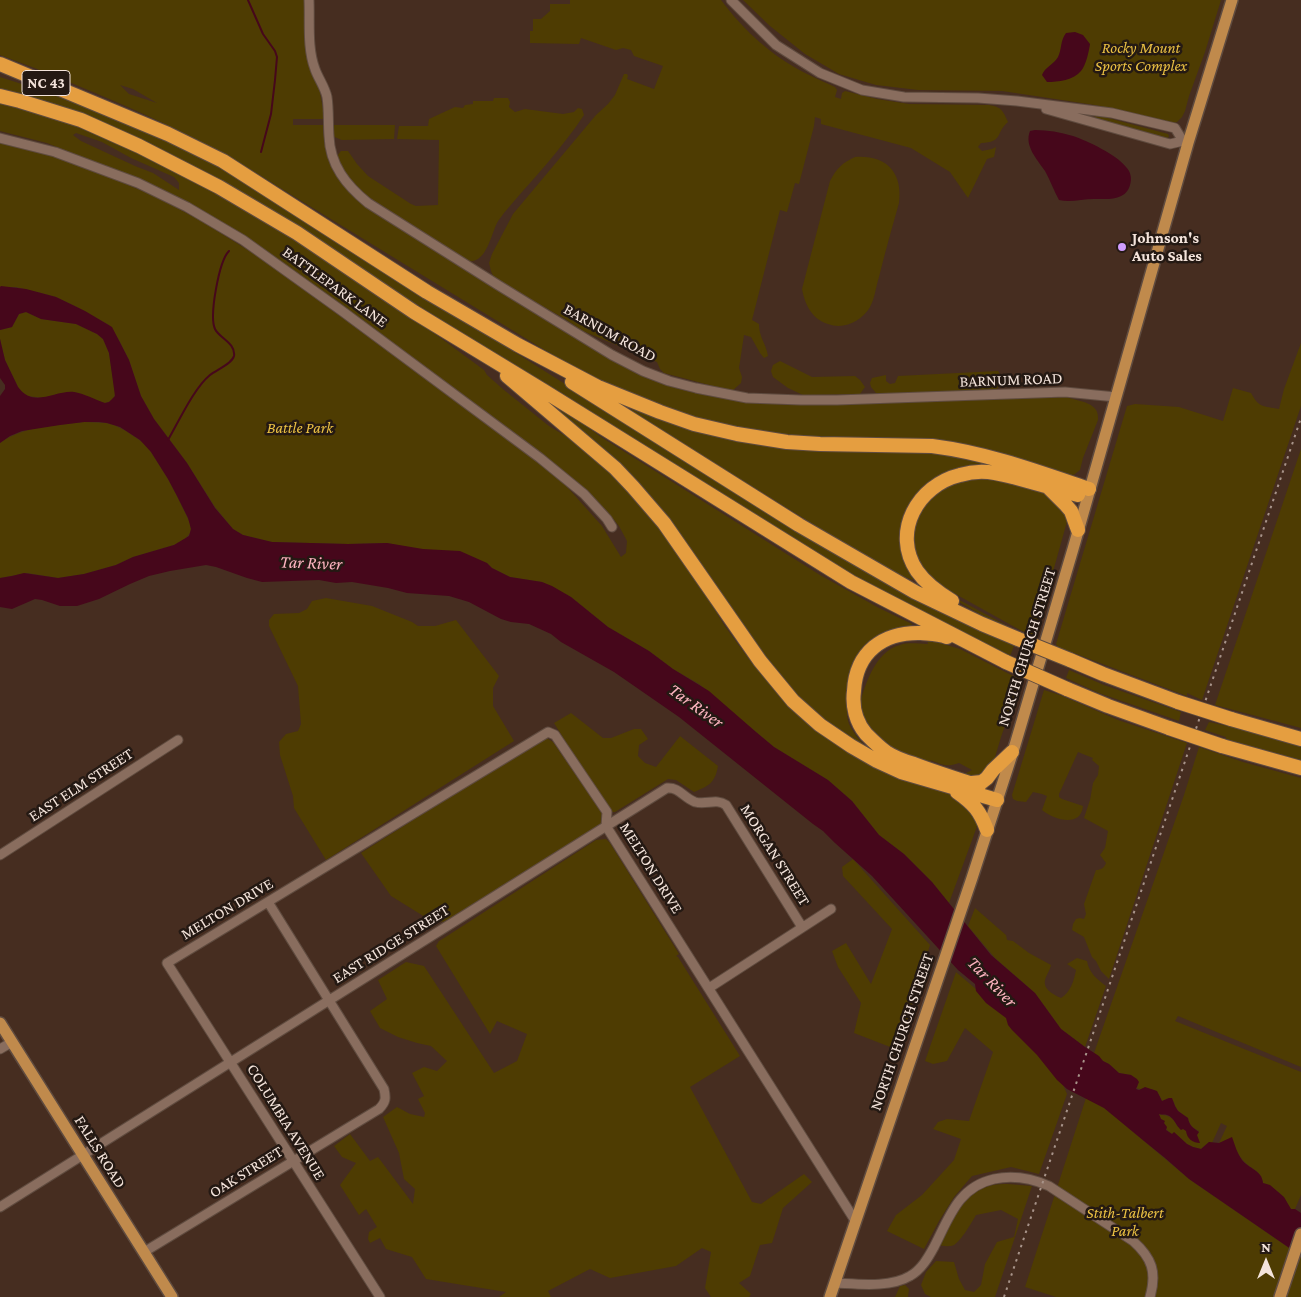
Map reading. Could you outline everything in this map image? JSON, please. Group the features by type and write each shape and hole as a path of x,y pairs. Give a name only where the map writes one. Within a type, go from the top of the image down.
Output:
{"highway":[{"name":"NC 43","path":"0,64 93,102"},
{"path":"0,72 93,102 168,134 223,161 428,292 518,345 598,387 660,412 694,424 737,434 793,442 948,448 1008,461 1088,493"},
{"path":"0,96 81,120 139,146 227,191 297,233 414,312 850,582 1002,660"},
{"path":"518,345 534,359 798,525 915,592 982,624 1103,674 1178,702 1301,739"},
{"path":"476,349 604,458 634,487 664,523 760,661 793,702 820,725 876,761 901,772 950,787 998,796"},
{"path":"982,624 936,591 917,570 909,554 907,536 909,524 921,498 934,486 948,478 962,474 995,473 1046,486 1088,493"},
{"path":"1046,486 1066,504 1078,530"},
{"path":"998,796 972,784 895,757 880,747 866,733 857,719 854,703 854,685 861,663 870,650 883,640 902,634 940,635 1108,706 1222,746 1301,768"},
{"path":"972,784 982,782 1012,752"},
{"path":"950,787 976,808 988,830"}],"main road":[{"name":"NORTH CHURCH STREET","path":"830,1297 988,830 1078,530 1186,142 1232,0"},
{"name":"FALLS ROAD","path":"0,1023 172,1297"},
{"path":"1282,1292 1301,1234"}],"street":[{"name":"BARNUM ROAD","path":"309,0 311,48 314,68 326,96 331,153 344,180 368,202 498,285 612,355 643,371 669,381 747,398 837,400 1065,392 1116,396"},
{"path":"731,0 776,45 820,73 862,90 904,98 978,98 1112,112 1175,128 1186,142"},
{"path":"1016,101 1170,144 1186,142"},
{"name":"BATTLEPARK LANE","path":"0,138 55,152 138,183 187,207 243,240 540,458 584,494 612,527"},
{"name":"MELTON DRIVE","path":"167,962 548,732 555,734 606,812 606,826 856,1222"},
{"name":"EAST ELM STREET","path":"0,855 178,740"},
{"name":"EAST RIDGE STREET","path":"0,1207 667,788 678,790 695,802 721,801"},
{"name":"MORGAN STREET","path":"721,801 726,805 802,927"},
{"path":"268,902 328,1001"},
{"path":"709,988 831,909"},
{"name":"COLUMBIA AVENUE","path":"167,962 380,1297"},
{"name":"OAK STREET","path":"144,1252 379,1109 384,1104 386,1097 384,1088 328,1001"},
{"path":"0,1049 12,1042"},
{"path":"835,1283 871,1284 898,1282 912,1276 930,1254 962,1196 980,1183 1003,1177 1013,1177 1031,1179 1049,1186 1142,1250 1148,1258 1153,1271 1150,1297"}],"green space":[{"path":"0,0 304,0 307,54 319,87 323,119 293,119 293,125 323,125 328,160 343,184 360,202 605,356 636,373 686,391 726,399 768,404 810,405 1067,397 1092,406 1098,414 1098,420 1080,470 1068,477 925,440 770,437 653,408 574,368 223,153 128,107 0,55","holes":["120,85 133,89 157,103 129,94"]},
{"path":"570,0 721,0 742,26 768,49 798,69 835,87 837,90 835,97 841,99 842,93 845,91 909,104 989,105 1001,110 1008,122 996,139 981,143 978,147 982,151 996,147 994,157 987,159 968,198 950,172 911,148 821,124 821,119 815,117 799,184 795,183 787,212 780,210 752,320 759,324 768,356 764,358 751,337 744,335 739,368 742,377 741,383 732,391 664,373 657,362 583,331 494,278 491,271 489,263 492,254 513,214 596,115 608,104 615,95 624,74 627,74 627,79 654,89 663,66 634,56 631,50 623,48 616,50 581,38 579,44 530,43 533,19 541,19 550,11 550,4 570,4"},
{"name":"Rocky Mount Sports Complex","path":"743,0 1221,0 1185,111 1177,122 1170,124 1095,105 1002,91 918,90 876,85 839,74 805,54 770,26"},
{"path":"0,77 87,105 196,154 257,189 663,446 958,619 1014,646 1010,656 1008,654 1006,656 873,589 748,514 236,190 0,90"},
{"path":"494,98 508,98 510,102 509,107 515,112 525,109 563,114 574,112 578,108 582,109 584,115 556,153 497,223 484,253 474,261 468,261 364,194 347,177 337,156 341,151 348,151 368,176 411,204 416,206 438,205 439,140 397,139 399,126 428,126 429,119 455,107 463,108 465,105 473,104 473,101 493,101"},
{"name":"Battle Park","path":"0,101 66,121 146,154 247,209 404,311 484,370 504,390 549,426 585,448 642,502 704,591 724,625 776,692 792,705 907,780 952,795 962,801 979,821 949,903 932,882 904,854 879,835 852,801 828,780 774,747 699,684 608,627 571,597 542,582 510,577 492,568 487,563 387,543 272,542 243,535 233,529 215,507 187,463 154,419 141,396 129,360 109,325 56,297 16,287 0,287 0,142 68,160 152,195 198,219 259,257 510,440 560,479 602,526 621,557 626,553 627,541 619,526 606,510 523,439 288,267 183,201 153,185 47,143 0,131","holes":["76,133 102,142 131,158 174,177 179,183 179,190 153,173 81,141 73,135"]},
{"path":"1097,115 1168,134 1169,136 1168,138 1098,119 1094,116"},
{"path":"334,125 395,125 394,139 342,140 332,136 332,127"},
{"path":"855,157 876,159 890,168 898,182 900,192 899,203 870,307 867,312 852,323 834,326 822,322 810,311 802,289 830,181 840,166"},
{"path":"26,312 41,319 76,324 103,339 109,353 115,391 112,400 104,403 74,392 44,398 27,396 21,391 5,360 0,330 12,327 19,314"},
{"path":"1301,343 1301,406 1202,700 1058,647 1056,644 1127,406 1135,404 1179,407 1223,421 1233,388 1251,393 1262,406 1279,409 1284,389"},
{"path":"780,361 812,377 855,376 865,387 860,394 803,395 788,388 773,377 771,371 773,365"},
{"path":"998,371 1000,381 996,391 891,394 876,393 870,383 872,378 886,375 886,381 890,384 895,383 898,376"},
{"path":"543,399 820,575 912,624 911,627 906,626 890,630 901,631 872,644 847,714 851,728 866,747 819,718 783,683 676,533"},
{"path":"634,407 701,430 934,452 987,462 986,465 960,468 913,503 915,575 913,580 899,575 855,550 646,421 631,410"},
{"path":"84,422 114,425 145,444 177,496 190,523 190,533 185,539 174,545 84,574 58,578 27,573 0,578 0,443 10,437 30,430"},
{"path":"1301,449 1301,728 1215,705"},
{"path":"980,477 1018,484 1046,493 1054,498 1068,518 1035,636 1020,630 950,591 950,595 1017,631 985,617 945,594 922,572 911,542 919,507 947,485"},
{"path":"326,598 372,606 418,626 435,626 456,620 499,676 493,688 493,706 514,741 326,860 294,808 293,796 280,755 279,742 286,734 298,731 301,724 298,686 269,626 269,620 274,614 299,613 307,609 312,601"},
{"path":"927,639 960,649 1021,680 993,764 978,779 955,775 972,770 959,763 947,765 930,760 933,766 907,758 873,736 858,709 872,671 883,655 903,644 928,644"},
{"path":"1069,670 1104,685 1181,712 1179,721 1099,693 1066,678"},
{"path":"1044,690 1118,720 1187,743 1109,979 1092,957 1084,937 1072,930 1076,919 1084,919 1086,914 1084,904 1096,870 1102,868 1106,863 1100,855 1105,848 1108,831 1084,818 1093,783 1098,775 1099,766 1092,760 1093,758 1078,752 1059,794 1059,797 1062,799 1083,806 1081,813 1072,820 1053,817 1042,810 1047,796 1033,792 1026,802 1013,799 1012,795"},
{"path":"571,713 603,738 611,738 634,729 641,729 648,739 639,745 638,756 645,763 656,767 680,736 718,766 715,776 707,786 694,792 676,780 668,779 615,812 610,812 554,723"},
{"path":"1209,722 1301,747 1301,760 1226,739 1226,737 1205,730"},
{"path":"541,739 548,739 553,742 602,813 604,824 444,922 425,917 391,896 361,853"},
{"path":"1199,747 1243,762 1301,778 1301,1067 1178,1016 1175,1021 1301,1072 1301,1195 1295,1209 1291,1209 1277,1191 1263,1183 1258,1172 1240,1157 1228,1139 1219,1143 1227,1126 1221,1123 1212,1143 1209,1142 1201,1149 1187,1144 1168,1130 1158,1114 1170,1117 1177,1126 1197,1135 1199,1131 1189,1123 1188,1118 1177,1110 1174,1102 1169,1098 1162,1101 1154,1090 1136,1088 1138,1086 1131,1075 1119,1073 1094,1053"},
{"path":"606,839 679,954 676,956 740,1056 690,1087 752,1202 761,1204 804,1174 812,1182 783,1208 772,1243 760,1245 750,1276 739,1283 751,1294 749,1297 711,1297 705,1288 711,1252 702,1248 676,1266 610,1278 590,1269 548,1291 551,1297 499,1297 506,1292 426,1279 412,1257 386,1249 380,1238 370,1243 368,1239 369,1232 377,1227 366,1209 359,1215 340,1185 356,1163 342,1157 334,1146 350,1134 370,1161 378,1157 413,1204 415,1189 404,1179 399,1153 383,1117 397,1107 410,1114 424,1117 425,1113 418,1099 424,1096 412,1073 424,1067 437,1071 447,1061 431,1046 398,1037 380,1028 370,1011 387,999 378,980 406,962 424,966 494,1073 517,1061 527,1034 497,1021 490,1034 436,946 439,941 596,840"},
{"path":"853,859 930,945 898,1050 854,1033 861,1003 838,967 832,951 846,943 871,984 892,929 843,876 842,867"},
{"path":"975,908 1006,935 1007,940 1013,941 1029,953 1051,965 1045,984 1048,990 1061,998 1071,986 1076,970 1067,964 1077,958 1087,961 1092,972 1106,986 1085,1047 1061,1029 1035,993 995,958 968,926"},
{"path":"956,972 1004,1013 1058,1073 1067,1094 1039,1174 1011,1167 972,1176 954,1197 924,1249 887,1231 896,1215 922,1195 954,1160 961,1139 933,1129 938,1122 947,1119 969,1121 993,1052 965,1028 947,1061 933,1064 925,1061"},
{"name":"Stith-Talbert Park","path":"1086,1098 1104,1108 1189,1179 1301,1256 1301,1297 1056,1297 1025,1287"},
{"path":"993,1185 1032,1186 995,1297 931,1297 925,1294 921,1285 926,1272 936,1261 954,1262 959,1279 965,1290 974,1292 981,1285 985,1264 997,1242 1014,1237 1018,1219 1001,1210 976,1215 957,1243 951,1246 938,1245 953,1217 965,1200 982,1189"},
{"path":"905,1285 909,1289 908,1297 895,1297 900,1286"}],"water":[{"path":"1075,32 1083,35 1090,44 1083,68 1078,74 1070,78 1047,82 1042,75 1043,72 1058,57 1066,33"},
{"path":"1045,130 1073,136 1109,153 1122,162 1129,171 1131,180 1128,190 1125,194 1110,199 1059,200 1045,171 1030,147 1030,131"},
{"name":"Tar River","path":"1,286 26,289 56,297 112,327 129,360 141,396 154,419 187,463 215,508 233,529 243,535 272,542 387,543 423,549 460,551 487,563 492,568 510,577 542,582 552,586 571,597 608,627 649,651 673,669 709,691 774,747 828,780 852,801 879,835 904,854 932,882 991,955 1035,993 1061,1029 1119,1073 1131,1075 1137,1079 1139,1082 1136,1089 1139,1090 1145,1087 1157,1091 1162,1101 1172,1098 1178,1111 1188,1118 1189,1123 1199,1132 1197,1135 1200,1143 1191,1140 1186,1131 1181,1130 1169,1116 1159,1114 1161,1119 1165,1121 1166,1130 1172,1134 1174,1132 1187,1144 1201,1149 1209,1142 1219,1143 1232,1137 1242,1160 1258,1172 1263,1183 1270,1185 1284,1197 1291,1209 1301,1213 1301,1256 1189,1179 1104,1108 1067,1089 1012,1030 1006,1018 986,1003 976,991 975,984 958,970 872,876 823,831 679,717 614,672 561,642 551,634 529,624 501,619 469,602 449,596 407,593 352,582 336,583 319,580 262,582 206,565 149,576 99,599 77,606 60,606 35,599 12,609 0,607 0,578 24,573 58,578 84,574 174,545 189,536 191,529 188,518 177,496 151,452 140,440 120,427 99,422 60,425 22,431 0,443 0,396 5,389 5,385 0,378 0,339 5,360 18,387 31,397 38,398 74,392 105,403 115,396 109,353 103,339 76,324 41,319 26,312 19,314 12,327 0,330"}],"waterway":[{"path":"248,0 263,34 277,57 271,114 261,152"},
{"path":"168,440 198,388 210,375 227,364 234,356 234,351 230,344 217,332 213,322 216,289 225,257 229,251"}],"railway":[{"path":"1004,1297 1301,418"}],"place":[{"name":"Johnson's Auto Sales","path":"1122,247"}]}
